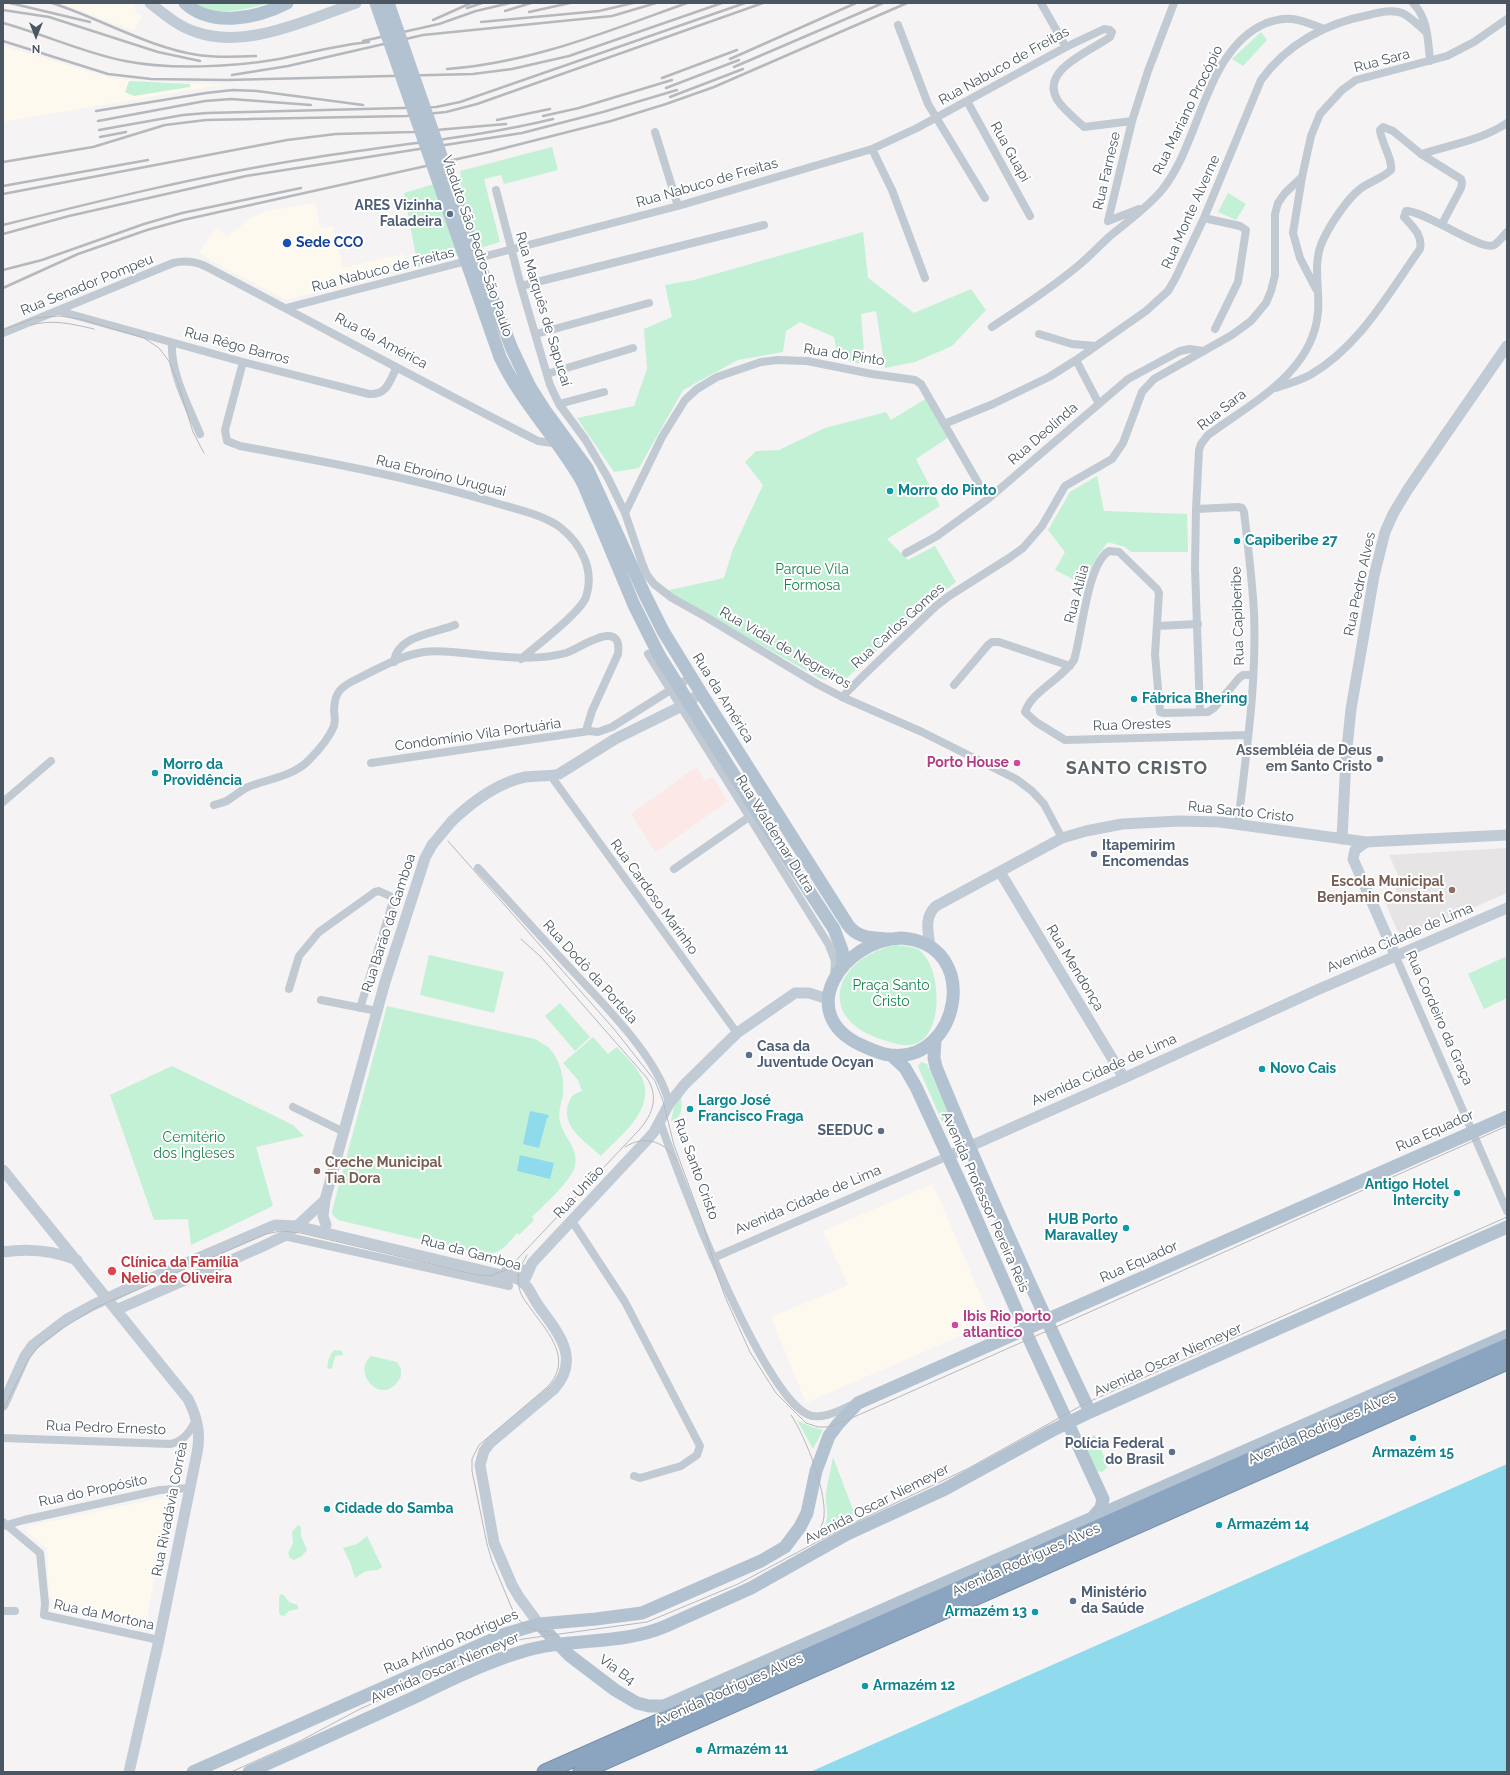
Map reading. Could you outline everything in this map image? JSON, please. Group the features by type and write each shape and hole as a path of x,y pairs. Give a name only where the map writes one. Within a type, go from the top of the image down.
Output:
{"highway":[{"name":"Avenida Rodrigues Alves","path":"545,1772 1507,1346"},
{"name":"Avenida Rodrigues Alves","path":"581,1772 1507,1362"}],"main road":[{"path":"184,3 204,14 238,18 261,13 288,3"},
{"name":"Viaduto São Pedro-São Paulo","path":"376,3 446,207 500,357 521,396 569,460 583,483 653,654 752,812 834,929 842,950 843,966"},
{"name":"Viaduto São Pedro-São Paulo","path":"388,3 474,251 512,349 530,387"},
{"name":"Rua da América","path":"530,387 544,409 587,468 663,631 701,694 849,928 863,937 889,939"},
{"path":"889,939 908,939 930,946 945,961 953,984 949,1014 935,1039 924,1048 914,1052 891,1055 865,1047 845,1036 834,1023 828,1006 828,999 834,980 843,966 861,950 889,939"},
{"name":"Avenida Professor Pereira Reis","path":"935,1039 934,1058 936,1067 969,1146 1090,1412"},
{"name":"Avenida Professor Pereira Reis","path":"891,1055 900,1062 910,1075 1103,1500 1101,1508 1092,1518"},
{"name":"Rua Equador","path":"816,1471 829,1436 858,1403 1507,1116"},
{"name":"Avenida Oscar Niemeyer","path":"250,1772 503,1658 528,1650 633,1636 666,1626 751,1588 848,1534 945,1488 1090,1412 1507,1227"},
{"name":"Avenida Rodrigues Alves","path":"664,1706 1507,1336"},
{"name":"Rua Arlindo Rodrigues","path":"193,1772 456,1655 516,1630 540,1624 590,1620 642,1613 774,1554 785,1547 800,1527 807,1513 816,1471"},
{"path":"869,1628 882,1610"},
{"path":"540,1624 558,1645"},
{"path":"516,1630 541,1637 558,1645"},
{"name":"Via B4","path":"558,1645 610,1686 632,1701 649,1706 664,1706"}],"street":[{"path":"150,3 183,26 196,32 220,38 243,37 265,33 356,3"},
{"path":"1041,3 1066,47"},
{"path":"1132,121 1148,71 1174,3"},
{"path":"1413,3 1419,9 1423,18 1430,62"},
{"name":"Rua Monte Alverne","path":"944,424 1021,391 1076,360 1146,311 1168,291 1204,218 1261,80 1283,54 1299,42 1337,22 1391,11 1402,13 1426,32"},
{"name":"Rua Mariano Procópio","path":"1147,206 1162,190 1177,166 1222,64 1235,45 1258,27 1280,19 1306,22 1324,29"},
{"name":"Rua Sara","path":"1200,712 1195,568 1196,509 1200,450 1204,439 1272,390 1293,369 1310,341 1316,326 1318,311 1317,291 1300,258 1293,232 1302,177 1311,136 1318,118 1348,84 1364,77 1430,62 1447,56 1463,48 1507,19"},
{"path":"898,26 928,104 935,118 985,198"},
{"name":"Rua Nabuco de Freitas","path":"286,308 678,206 872,149 935,118 1097,31 1108,29 1112,32"},
{"name":"Rua Farnese","path":"1112,32 1107,39 1082,53 1069,63 1059,73 1055,80 1054,88 1059,102 1084,127 1132,121 1108,221 1147,206"},
{"name":"Rua Guapi","path":"967,101 1030,216"},
{"path":"1421,154 1482,136 1497,130 1507,123"},
{"path":"1317,291 1317,272 1321,245 1328,230 1358,189 1391,170 1392,163 1381,138 1381,128 1393,131 1421,154 1461,179 1462,183 1442,224"},
{"path":"655,132 678,206"},
{"path":"872,149 892,190 925,278"},
{"name":"Rua Carlos Gomes","path":"842,697 864,674 936,606 1023,548 1042,526 1065,486 1112,459 1118,452 1137,402 1147,385 1154,379 1232,335 1251,321 1266,303 1275,275 1275,214 1278,203 1285,193 1302,177"},
{"name":"Rua Marquês de Sapucaí","path":"496,190 521,286 547,374 559,404 598,460 625,513"},
{"path":"992,327 1044,292 1078,266 1147,206"},
{"path":"1272,390 1297,381 1320,368 1343,351 1362,330 1420,249 1419,236 1404,217 1404,212 1408,211 1442,224 1485,246 1494,245 1507,232"},
{"path":"1204,218 1240,226 1246,230 1238,282 1215,329"},
{"path":"521,286 764,225"},
{"name":"Rua da América","path":"182,261 198,262 286,308 396,369 538,442 552,443 566,438"},
{"name":"Rua Senador Pompeu","path":"3,333 173,263 182,261"},
{"path":"536,334 649,303"},
{"name":"Rua Rêgo Barros","path":"59,311 243,362 375,394 384,390 396,369"},
{"path":"1039,334 1072,344 1096,346"},
{"path":"172,343 172,353 176,371 200,434"},
{"name":"Rua Pedro Alves","path":"1342,839 1346,758 1351,709 1374,576 1385,532 1393,514 1408,489 1507,346"},
{"path":"547,374 633,348"},
{"name":"Rua Deolinda","path":"906,553 937,536 970,513 1137,373 1185,349 1203,351"},
{"name":"Rua do Pinto","path":"625,513 662,437 685,400 697,389 717,377 761,362 778,360 808,361 872,374 915,380 921,384 980,486"},
{"path":"1076,360 1099,404"},
{"name":"Rua Ebroíno Uruguai","path":"243,362 225,430 227,441 240,446 411,480 480,498 546,520 560,527 576,543 586,559 588,583 585,598 577,610 521,659"},
{"path":"559,404 604,392"},
{"name":"Rua Capiberibe","path":"1196,509 1238,507 1244,510 1254,613 1253,674"},
{"name":"Rua Vidal de Negreiros","path":"625,513 647,575 662,592 842,697 922,732 1016,779 1032,791 1044,804 1062,838"},
{"name":"Rua Atília","path":"1025,712 1028,705 1070,666 1076,653 1086,601 1097,567 1102,558 1109,551 1119,552 1157,589 1160,597 1155,654 1159,710 1164,713 1200,712"},
{"path":"1157,626 1198,624"},
{"path":"394,662 397,652 408,641 456,625"},
{"path":"214,805 228,800 247,788 302,767 330,734 334,724 334,701 336,694 341,688 358,678 413,654 428,652 521,659 548,657 570,652 593,639 606,636 614,638 618,642 618,654 588,723 587,727 589,731"},
{"path":"954,685 992,642 999,642 1070,666"},
{"name":"Rua Waldemar Dutra","path":"653,654 670,692 752,812 833,952 836,966 834,980"},
{"path":"1200,712 1208,712 1212,710 1241,676 1253,674 1238,824"},
{"name":"Condomínio Vila Portuária","path":"371,763 589,731 598,732 612,727 670,692 691,677"},
{"name":"Rua Barão da Gamboa","path":"326,1225 323,1216 325,1200 377,1012 394,953 425,858 432,845 452,821 479,798 512,781 529,776 551,776 565,771 616,739 680,707 701,694"},
{"name":"Rua Orestes","path":"1025,712 1036,722 1066,740 1248,734"},
{"path":"3,802 52,761"},
{"name":"Rua Cardoso Marinho","path":"551,776 736,1033"},
{"path":"674,869 752,812"},
{"name":"Rua Santo Cristo","path":"930,946 928,921 933,908 1062,838 1086,831 1143,822 1207,821 1366,842 1507,836"},
{"name":"Rua Cordeiro da Graça","path":"1366,842 1355,850 1353,859 1507,1211"},
{"name":"Rua Dodô da Portela","path":"478,868 594,995 640,1048 660,1078 665,1088 669,1104"},
{"name":"Rua Mendonça","path":"1000,872 1124,1078"},
{"path":"289,989 299,956 319,932 375,892 379,891 394,898 360,1008"},
{"name":"Avenida Cidade de Lima","path":"713,1258 1124,1078 1317,990 1507,908"},
{"name":"Rua Santo Cristo","path":"828,999 809,993 795,993 736,1033 692,1076 669,1104 660,1121 670,1151 713,1258 748,1333 779,1386 797,1407 808,1415 818,1416 858,1403"},
{"path":"321,1000 377,1012"},
{"path":"293,1107 344,1132"},
{"name":"Rua União","path":"528,1270 532,1263 647,1140 660,1121"},
{"name":"Rua Rivadávia Corrêa","path":"3,1170 78,1260 106,1299 188,1399 196,1419 199,1443 159,1640 129,1772"},
{"path":"116,1310 174,1286 284,1236 325,1200"},
{"path":"572,1221 624,1302 700,1446 697,1455 681,1466 640,1478 634,1476"},
{"name":"Rua da Gamboa","path":"297,1226 304,1224 326,1225 508,1270 519,1272 528,1270"},
{"name":"Rua da Gamboa","path":"3,1405 25,1356 34,1345 67,1319 106,1299 269,1227 282,1225 297,1226 514,1277 527,1285 534,1300 563,1342 567,1356 566,1370 561,1381 554,1389 490,1443 484,1451 480,1465 491,1530 498,1554 518,1597 540,1624"},
{"name":"Rua da Gamboa","path":"284,1236 508,1286"},
{"path":"3,1252 20,1250 43,1251 64,1255 78,1260"},
{"path":"527,1285 526,1275 528,1270"},
{"name":"Rua Pedro Ernesto","path":"3,1438 170,1444 176,1443 188,1434 193,1428 196,1419"},
{"name":"Rua do Propósito","path":"4,1524 160,1490 190,1488"},
{"name":"Rua da Mortona","path":"4,1524 40,1553 45,1603 44,1615 159,1640"},
{"path":"3,1611 15,1610"}],"shaded area":[{"path":"60,3 131,3 135,6 136,13 142,16 134,31"},
{"path":"3,46 112,78 142,82 225,84 3,122"},
{"path":"315,203 320,228 333,226 343,268 403,254 406,269 286,300 210,260 199,252 217,227 227,237 249,219 265,211"},
{"path":"696,767 705,781 712,777 728,801 656,852 631,814"},
{"name":"Escola Municipal Benjamin Constant","path":"1507,848 1507,893 1408,936 1402,936 1397,930 1384,899 1398,893 1395,888 1402,884 1389,855"},
{"path":"933,1184 992,1322 806,1403 771,1317 848,1285 823,1231"},
{"path":"160,1498 169,1501 170,1504 146,1620 143,1623 58,1606 49,1596 47,1548 26,1532 29,1526"}],"green space":[{"path":"196,3 268,3 241,10 222,11 213,10"},
{"path":"1261,32 1267,40 1243,66 1232,59"},
{"path":"129,81 190,84 190,87 134,96 125,92"},
{"name":"ARES Vizinha Faladeira","path":"552,147 558,170 504,184 501,175 484,179 500,242 418,267 404,193 461,176 460,171"},
{"path":"1228,193 1246,204 1236,220 1218,212"},
{"path":"863,232 868,278 914,313 971,289 986,310 952,346 915,362 885,368 876,311 861,314 865,365 838,358 834,337 800,322 786,331 783,352 738,360 683,390 639,468 614,472 577,418 634,406 647,369 644,329 672,317 665,285 694,280"},
{"name":"Parque Vila Formosa","path":"927,398 949,437 916,459 940,506 887,539 908,560 935,546 956,582 925,605 848,677 839,681 821,679 665,591 724,578 733,549 763,485 745,462 756,451 779,450 825,428 886,412 891,420"},
{"path":"1097,476 1104,511 1187,514 1188,552 1131,552 1125,547 1108,542 1098,555 1084,585 1055,570 1065,552 1048,530 1070,492"},
{"name":"Praça Santo Cristo","path":"896,945 919,950 927,959 933,972 936,987 937,1003 935,1018 930,1031 921,1041 910,1045 880,1039 859,1029 846,1016 840,1002 841,988 847,974 859,962 875,952"},
{"path":"429,955 504,972 494,1013 420,995"},
{"path":"1507,956 1507,998 1484,1009 1468,974"},
{"path":"560,1003 590,1037 575,1051 545,1016"},
{"path":"387,1006 535,1039 548,1047 559,1063 563,1082 563,1095 559,1118 562,1128 575,1154 576,1160 573,1172 550,1200 532,1217 534,1220 519,1235 517,1233 507,1244 496,1252 486,1255 338,1220 333,1215 332,1211"},
{"path":"593,1037 608,1054 617,1047 639,1072 645,1088 645,1099 641,1110 626,1130 601,1156 576,1133 568,1119 567,1111 571,1098 582,1091 578,1080 563,1063"},
{"path":"921,1062 927,1064 953,1123 944,1126 919,1069 918,1066"},
{"name":"Cemitério dos Ingleses","path":"172,1066 293,1125 304,1136 256,1147 273,1206 191,1245 188,1219 154,1220 110,1095"},
{"path":"681,1097 680,1115 675,1120 671,1121 674,1107"},
{"path":"335,1350 342,1351 343,1355 335,1356 332,1368 328,1369 329,1359"},
{"path":"371,1356 397,1362 401,1369 401,1376 394,1386 387,1390 372,1386 367,1379 365,1372 366,1363"},
{"path":"797,1420 809,1426 823,1430 813,1449"},
{"path":"1095,1435 1107,1463 1107,1468 1102,1472 1097,1471 1082,1441"},
{"path":"833,1457 855,1515 821,1532 827,1518 826,1495"},
{"path":"298,1525 301,1527 301,1536 307,1550 302,1556 294,1560 290,1558 288,1553 293,1543 292,1532"},
{"path":"367,1536 382,1567 378,1570 366,1571 355,1578 350,1562 343,1548 357,1544"},
{"path":"281,1594 284,1595 289,1602 298,1605 298,1609 289,1611 284,1616 280,1615 279,1597"}],"water":[{"path":"530,1111 549,1115 539,1148 523,1144"},
{"path":"520,1155 554,1163 550,1179 517,1171"},
{"path":"1507,1464 1507,1772 810,1772"}],"tram line":[{"path":"3,330 35,318 60,316 80,319 144,338 159,348 169,361 177,380 193,432 204,453"},
{"path":"31,325 55,322 94,329"},
{"path":"448,841 614,1029 655,1081 663,1101 674,1145 703,1224 718,1277 726,1299 750,1352 776,1393 806,1423 818,1427 827,1427 845,1421 1507,1126"},
{"path":"521,939 541,957"},
{"path":"3,1410 29,1358 41,1344 61,1329 97,1307 266,1234 281,1231 301,1233 477,1275 490,1276 508,1269 639,1130 648,1118 653,1105 653,1092 647,1078 541,957"},
{"path":"625,1147 640,1141 654,1142 667,1149 677,1161"},
{"path":"231,1772 298,1742 360,1709 505,1644 523,1639 647,1622 738,1584 845,1527 967,1469 1086,1403 1507,1217"},
{"path":"527,1255 521,1266 518,1283 524,1300 550,1336 555,1346 558,1357 558,1367 554,1378 545,1389 479,1445 472,1459 472,1471 487,1544 492,1561 513,1611 519,1620 527,1627 538,1631 549,1632"},
{"path":"791,1415 797,1424 809,1451 820,1483 823,1498 824,1511 822,1525 814,1536 806,1543"}],"railway":[{"path":"10,3 90,22"},
{"path":"52,3 143,39 180,51 212,57 256,56"},
{"path":"433,20 471,3"},
{"path":"467,8 482,3"},
{"path":"363,41 439,24 476,11 510,3"},
{"path":"505,11 531,3"},
{"path":"529,12 570,3"},
{"path":"481,22 599,11 633,3"},
{"path":"232,75 288,66 423,35 612,16 656,3"},
{"path":"447,69 478,66 539,53 598,35 687,3"},
{"path":"3,41 108,74 151,79 226,80 473,74 512,69 569,56 722,3"},
{"path":"99,130 183,115 207,113 436,107 460,102 745,3"},
{"path":"249,119 406,116 446,112 477,104 763,3"},
{"path":"730,59 856,3"},
{"path":"734,67 883,3"},
{"path":"3,288 78,254 147,230 183,220 489,152 611,121 666,104 714,87 907,3"},
{"path":"3,10 49,17 158,52 200,61"},
{"path":"3,23 109,58 162,66 222,66 261,62 335,47 369,42"},
{"path":"662,78 737,50"},
{"path":"666,88 739,60"},
{"path":"670,97 743,69"},
{"path":"543,116 579,108 672,80"},
{"path":"96,111 233,90 257,91 363,105"},
{"path":"3,234 69,216 246,176 522,133 603,112 677,90"},
{"path":"98,121 205,101 231,99 311,105"},
{"path":"497,120 550,109"},
{"path":"3,162 93,147 165,125 206,120 254,119"},
{"path":"3,225 116,197 267,165 491,132 553,119"},
{"path":"3,194 287,140 336,134 413,132 506,124"},
{"path":"100,137 126,132"},
{"path":"3,186 148,160"},
{"path":"3,270 42,260 144,224 182,213 301,188"}],"place":[{"name":"ARES Vizinha Faladeira","path":"450,214"},
{"name":"Sede CCO","path":"287,243"},
{"name":"Morro do Pinto","path":"890,491"},
{"name":"Capiberibe 27","path":"1237,541"},
{"name":"Fábrica Bhering","path":"1134,699"},
{"name":"Assembléia de Deus em Santo Cristo","path":"1380,759"},
{"name":"Porto House","path":"1017,763"},
{"name":"Morro da Providência","path":"155,773"},
{"name":"Itapemirim Encomendas","path":"1094,854"},
{"name":"Escola Municipal Benjamin Constant","path":"1452,890"},
{"name":"Casa da Juventude Ocyan","path":"749,1055"},
{"name":"Novo Cais","path":"1262,1069"},
{"name":"Largo José Francisco Fraga","path":"690,1109"},
{"name":"SEEDUC","path":"881,1131"},
{"name":"Creche Municipal Tia Dora","path":"317,1171"},
{"name":"Antigo Hotel Intercity","path":"1457,1193"},
{"name":"HUB Porto Maravalley","path":"1126,1228"},
{"name":"Clínica da Família Nelio de Oliveira","path":"112,1271"},
{"name":"Ibis Rio porto atlantico","path":"955,1325"},
{"name":"Armazém 15","path":"1413,1438"},
{"name":"Polícia Federal do Brasil","path":"1172,1452"},
{"name":"Cidade do Samba","path":"327,1509"},
{"name":"Armazém 14","path":"1219,1525"},
{"name":"Ministério da Saúde","path":"1073,1601"},
{"name":"Armazém 13","path":"1035,1612"},
{"name":"Armazém 12","path":"865,1686"},
{"name":"Armazém 11","path":"699,1750"}],"district":[{"name":"SANTO CRISTO","path":"1137,769"}]}
